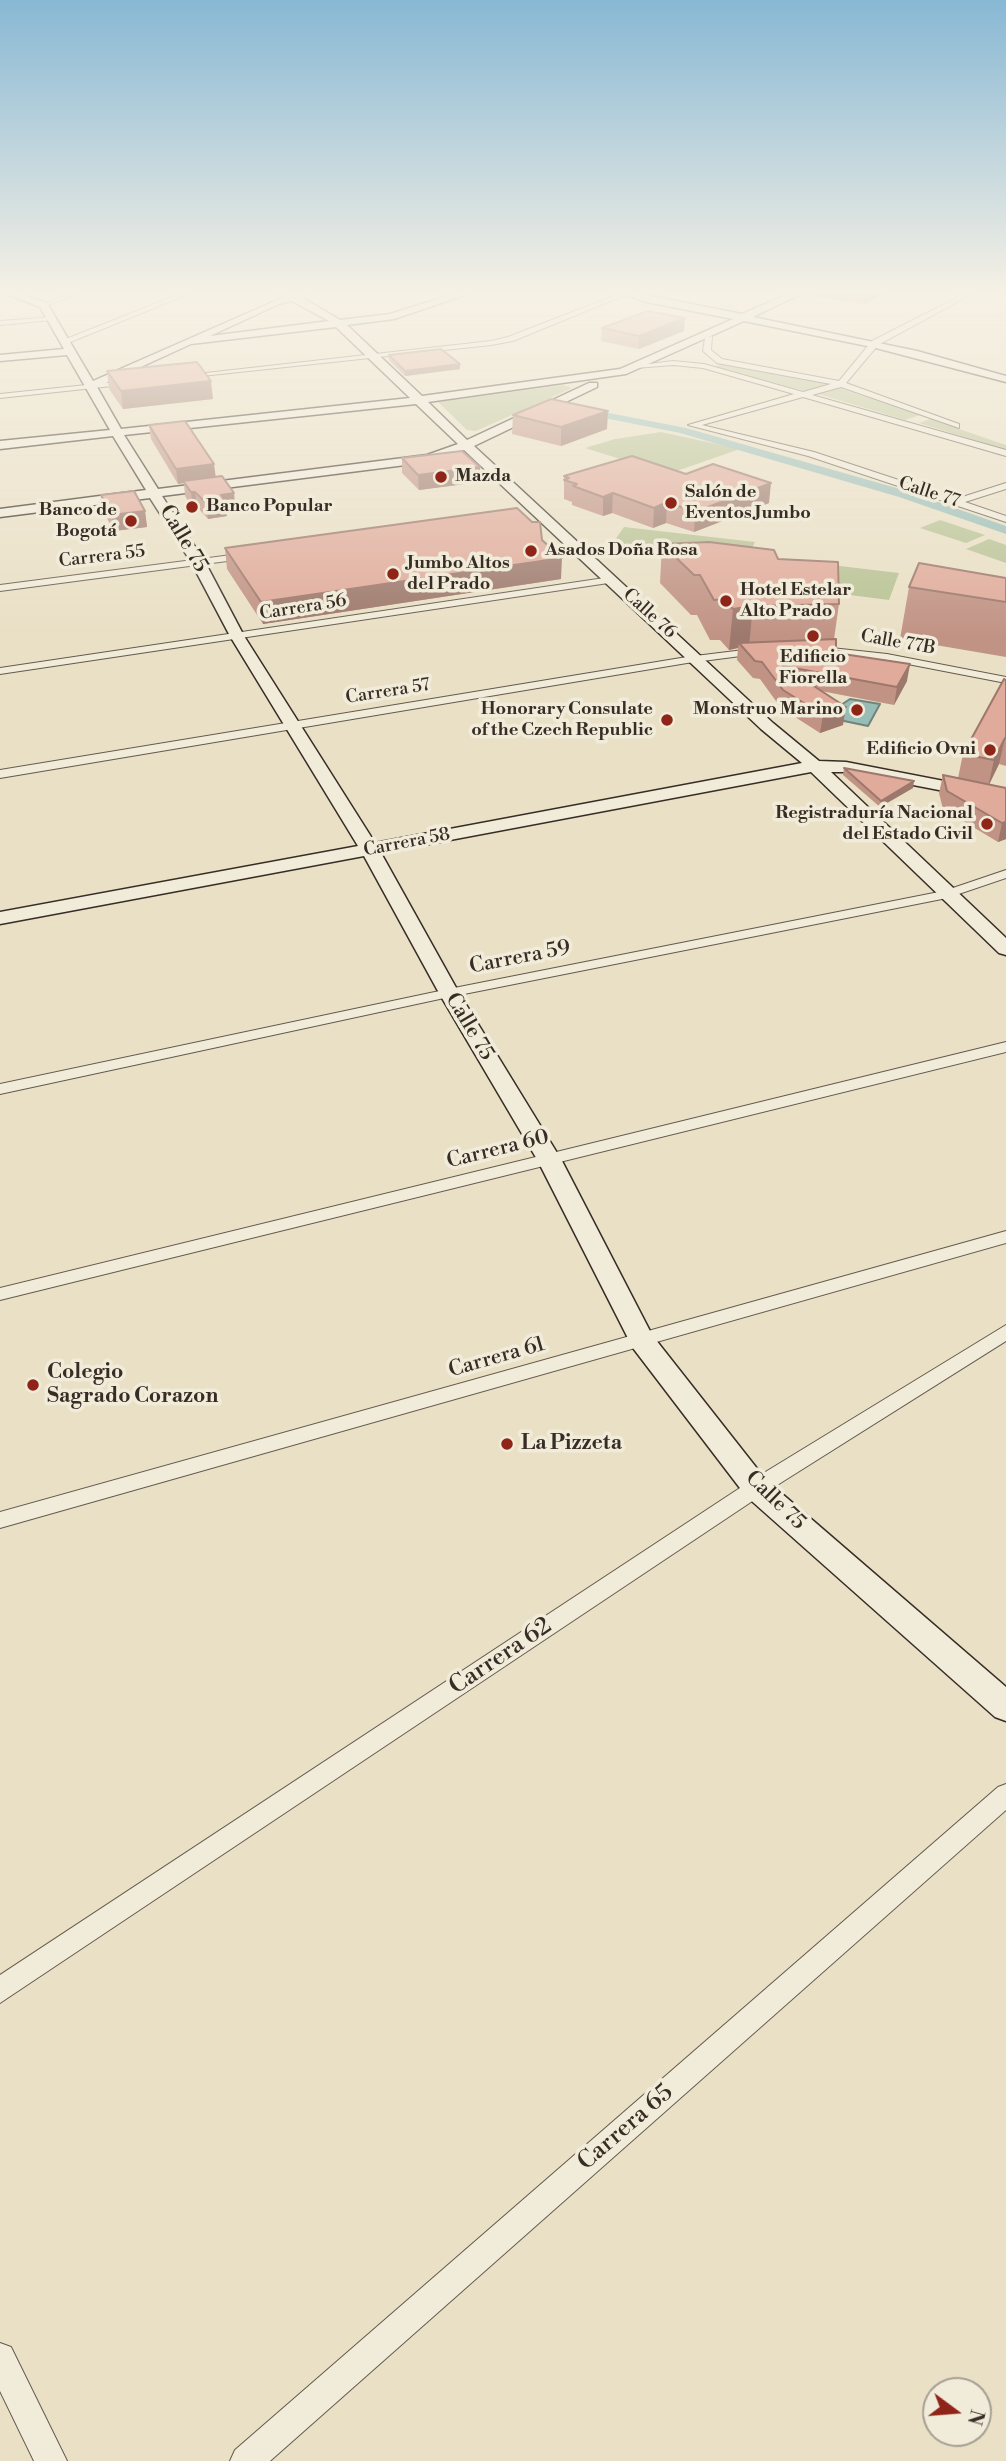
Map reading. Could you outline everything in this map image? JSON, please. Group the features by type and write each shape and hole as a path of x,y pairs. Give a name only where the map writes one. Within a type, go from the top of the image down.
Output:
{"street":[{"name":"Calle 75","path":"104,408 198,562 237,636 295,725 366,843 449,993 550,1161 642,1341 757,1488 1006,1707"},
{"path":"0,444 345,408"},
{"name":"Calle 76","path":"427,408 767,726 810,762 1006,949"},
{"path":"0,505 429,458 470,448 491,432 544,408"},
{"name":"Calle 77","path":"752,408 692,425 811,454 1006,519"},
{"path":"853,408 1006,453"},
{"path":"906,408 967,430"},
{"path":"907,423 928,416"},
{"path":"993,439 1006,443"},
{"path":"956,502 1006,486"},
{"path":"0,513 153,490"},
{"path":"524,519 542,516"},
{"name":"Carrera 55","path":"0,587 265,553"},
{"name":"Carrera 56","path":"0,671 611,580"},
{"name":"Calle 77B","path":"795,649 834,650 887,657 1006,680"},
{"name":"Carrera 57","path":"0,774 697,659 771,650"},
{"path":"810,762 836,756 1006,788"},
{"path":"810,762 1006,797"},
{"name":"Carrera 58","path":"0,904 366,843 810,762"},
{"name":"Carrera 58","path":"0,918 366,843"},
{"name":"Carrera 59","path":"0,1089 449,993 947,894 1006,874"},
{"name":"Carrera 60","path":"0,1294 1006,1047"},
{"name":"Carrera 61","path":"0,1520 1006,1237"},
{"name":"Carrera 62","path":"0,1990 757,1488 1006,1332"},
{"name":"Carrera 65","path":"246,2461 1006,1795"},
{"path":"0,2358 51,2461"}],"green space":[{"path":"444,408 528,408 476,431 467,430"},
{"path":"864,408 899,408 920,415 905,420"},
{"path":"930,419 1006,445 1006,450 919,423"},
{"path":"661,432 740,449 668,474 585,448 615,439"},
{"path":"940,520 985,535 966,543 920,528"},
{"path":"624,527 755,542 742,567 607,551"},
{"path":"989,539 1006,545 1006,563 966,549"},
{"path":"823,564 899,573 889,600 811,590"}],"water":[{"name":"Monstruo Marino","path":"850,699 880,704 868,726 844,721 838,714 838,707"}],"building":[{"path":"530,408 593,408 608,411 561,427 513,415"},
{"path":"185,421 214,464 176,469 149,425"},
{"path":"462,451 480,467 418,475 402,458"},
{"path":"632,456 686,474 713,464 771,483 695,512 667,502 654,508 613,493 603,497 564,480 569,478 564,476"},
{"path":"222,476 234,493 221,495 225,501 206,503 195,492 191,492 183,481"},
{"path":"134,491 145,511 111,515 101,495"},
{"name":"Jumbo Altos del Prado","path":"517,508 532,522 540,522 542,540 562,558 261,602 225,548"},
{"path":"709,542 774,550 778,559 838,562 839,604 733,609 724,599 714,600 700,575 694,575 662,544"},
{"path":"919,563 1006,578 1006,602 909,587"},
{"path":"836,639 836,651 843,654 910,664 897,687 783,666 846,707 823,715 783,690 762,662 755,661 739,643"},
{"path":"1004,679 1006,738 994,760 963,754"},
{"path":"844,768 914,781 881,801"},
{"path":"943,775 1006,788 1006,822 1002,823 947,791"}],"waterway":[{"path":"578,410 682,430 903,494 1006,530"}],"place":[{"name":"Mazda","path":"441,477"},
{"name":"Salón de Eventos Jumbo","path":"671,503"},
{"name":"Banco Popular","path":"192,507"},
{"name":"Banco de Bogotá","path":"131,521"},
{"name":"Asados Doña Rosa","path":"531,551"},
{"name":"Jumbo Altos del Prado","path":"393,574"},
{"name":"Hotel Estelar Alto Prado","path":"726,601"},
{"name":"Edificio Fiorella","path":"813,636"},
{"name":"Monstruo Marino","path":"857,710"},
{"name":"Honorary Consulate of the Czech Republic","path":"667,720"},
{"name":"Edificio Ovni","path":"990,750"},
{"name":"Registraduría Nacional del Estado Civil","path":"987,824"},
{"name":"Colegio Sagrado Corazon","path":"33,1385"},
{"name":"La Pizzeta","path":"507,1444"}]}
